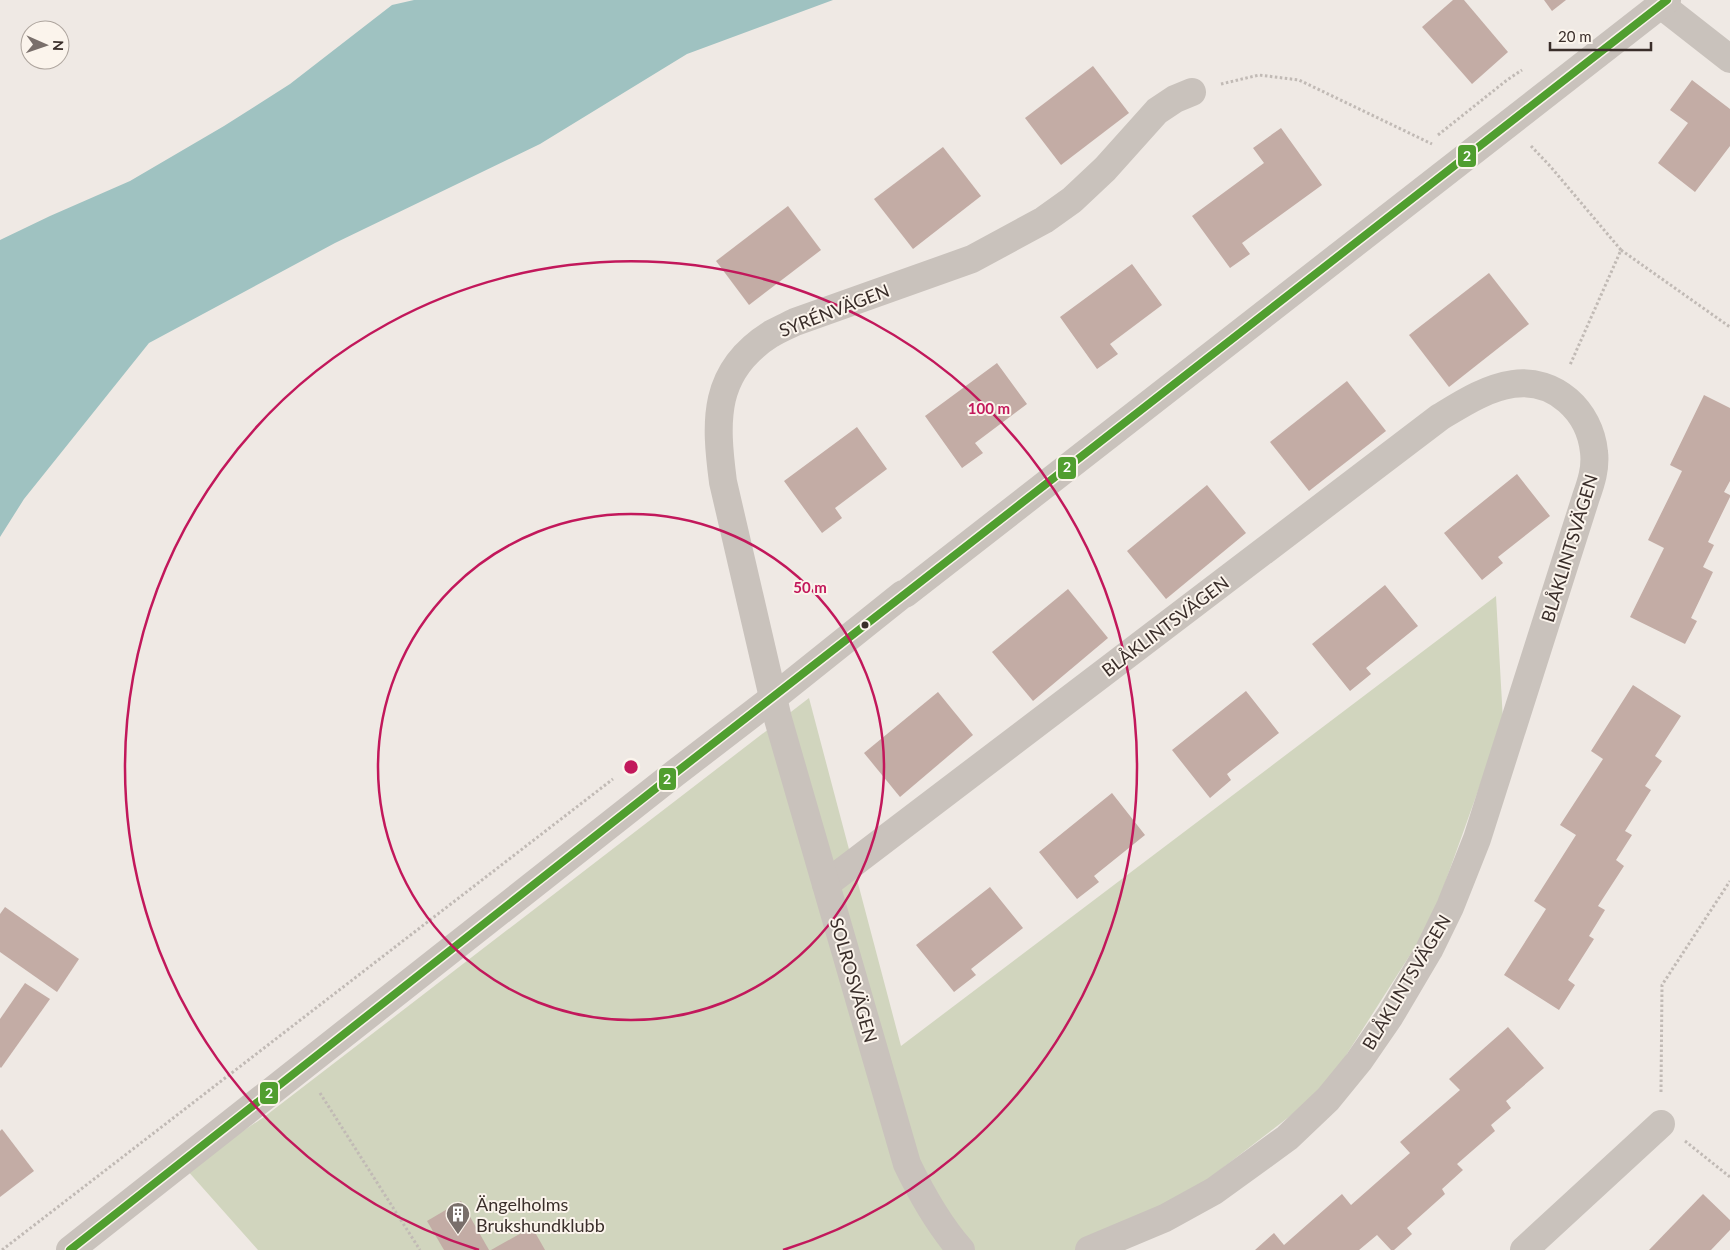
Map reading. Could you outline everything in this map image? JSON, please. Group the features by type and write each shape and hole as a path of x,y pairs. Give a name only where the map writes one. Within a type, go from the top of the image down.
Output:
{"street":[{"path":"70,1250 903,594 1664,2 1730,59"},
{"name":"SYRÉNVÄGEN","path":"773,698 723,482 718,444 719,415 723,391 732,371 749,352 771,334 787,326 972,259 1044,220 1072,200 1106,169 1157,112 1175,99 1192,92"},
{"name":"BLÅKLINTSVÄGEN","path":"826,884 1440,417 1477,395 1497,387 1528,383 1541,385 1558,393 1568,399 1579,412 1586,425 1594,453 1592,479 1477,839 1450,907 1429,950 1390,1016 1359,1061 1328,1099 1287,1138 1214,1190 1165,1218 1089,1250"},
{"name":"SOLROSVÄGEN","path":"773,698 906,1164 925,1201 948,1235 961,1250"},
{"path":"1524,1250 1661,1124"}],"path":[{"path":"1192,92 1259,75 1299,80 1464,159"},
{"path":"1550,166 1621,250 1730,327"},
{"path":"1558,393 1621,250"},
{"path":"1730,881 1662,985 1661,1124 1730,1177"},
{"path":"282,1033 420,1250"}],"green space":[{"path":"1496,596 1503,721 1431,922 1324,1090 1116,1250 258,1250 186,1169 264,1117 809,698 901,1046"}],"water":[{"path":"414,0 833,0 687,54 540,144 335,243 149,343 24,499 0,537 0,240 130,181 224,126 290,84 392,5"}],"building":[{"path":"1453,0 1464,0 1508,52 1472,84 1422,27"},
{"path":"1544,0 1566,0 1552,11"},
{"path":"1093,66 1129,113 1061,165 1025,118"},
{"path":"1692,80 1730,109 1730,146 1695,192 1658,163 1688,123 1670,110"},
{"path":"1281,128 1322,185 1242,243 1250,254 1230,268 1192,216 1264,163 1253,148"},
{"path":"943,147 981,196 913,249 874,199"},
{"path":"788,206 821,250 749,305 716,261"},
{"path":"1132,264 1162,305 1110,344 1118,354 1097,369 1060,317"},
{"path":"1489,273 1529,324 1449,387 1409,335"},
{"path":"997,363 1027,404 975,443 983,453 962,468 925,416"},
{"path":"1347,381 1386,431 1309,491 1270,442"},
{"path":"1704,395 1730,408 1730,481 1724,492 1730,495 1730,497 1708,542 1714,545 1703,567 1713,572 1691,618 1697,621 1685,644 1630,617 1664,548 1648,540 1682,471 1670,465"},
{"path":"857,427 887,469 835,508 842,518 822,533 784,481"},
{"path":"1517,474 1550,516 1498,557 1503,563 1482,580 1444,533"},
{"path":"1207,485 1246,533 1166,599 1127,551"},
{"path":"1385,585 1418,626 1366,668 1371,674 1350,691 1312,644"},
{"path":"1068,589 1108,638 1033,701 992,652"},
{"path":"1633,685 1681,716 1655,756 1662,761 1645,786 1651,790 1625,831 1632,835 1616,860 1624,866 1598,906 1605,910 1589,936 1594,939 1568,980 1575,985 1559,1010 1504,975 1546,909 1534,901 1576,835 1560,825 1603,759 1591,751"},
{"path":"1246,691 1279,733 1227,774 1231,780 1210,798 1172,750"},
{"path":"938,692 973,735 900,797 864,753"},
{"path":"1112,793 1145,835 1094,876 1099,882 1077,899 1039,852"},
{"path":"990,887 1023,928 971,969 976,975 954,992 916,945"},
{"path":"5,907 79,959 57,992 0,952 0,914"},
{"path":"25,983 50,999 1,1068 0,1019"},
{"path":"1508,1027 1544,1068 1506,1101 1511,1108 1491,1125 1495,1131 1457,1164 1463,1170 1442,1189 1445,1194 1407,1228 1412,1234 1394,1250 1391,1250 1377,1235 1359,1250 1255,1250 1274,1233 1284,1245 1342,1194 1351,1205 1410,1153 1400,1142 1460,1090 1449,1079"},
{"path":"2,1129 34,1171 0,1197 0,1131"},
{"path":"1703,1194 1730,1220 1730,1230 1711,1250 1649,1250"},
{"name":"Ängelholms Brukshundklubb","path":"461,1201 489,1250 444,1250 427,1221"},
{"name":"Ängelholms Brukshundklubb","path":"532,1227 545,1250 491,1250"}],"transit line":[{"name":"2","path":"70,1250 674,774 1667,0"}],"place":[{"name":"Ängelholms Brukshundklubb","path":"458,1235"}]}
